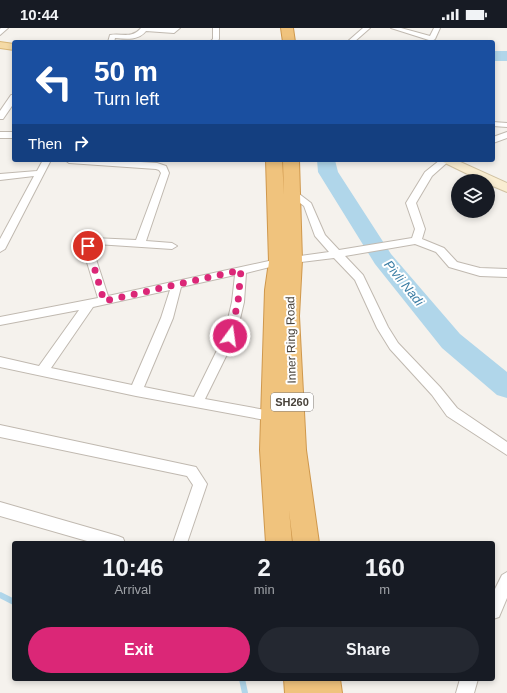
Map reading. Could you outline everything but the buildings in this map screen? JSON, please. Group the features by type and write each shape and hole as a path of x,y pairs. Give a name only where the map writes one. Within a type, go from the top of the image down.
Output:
{"highway":[{"path":"287,28 289,40"},
{"name":"Inner Ring Road","path":"274,162 285,261"},
{"name":"Inner Ring Road","path":"291,162 291,192 285,261 276,290 283,417 294,450 306,541"},
{"name":"Inner Ring Road","path":"279,541 272,450 283,417"},
{"path":"299,681 300,693"},
{"path":"325,681 327,693"}],"main road":[{"path":"0,45 12,46"}],"street":[{"path":"0,33 5,28"},
{"path":"111,40 112,36 128,37 139,35 142,28 174,31 177,28"},
{"path":"215,40 216,28"},
{"path":"352,40 367,28"},
{"path":"394,28 432,39 437,28"},
{"path":"0,117 12,100"},
{"path":"495,124 507,125"},
{"path":"0,135 12,135"},
{"path":"495,139 507,135"},
{"path":"0,249 47,162"},
{"path":"99,162 157,166 163,168 165,173 140,244"},
{"path":"416,241 420,229 411,203 428,174 444,162"},
{"path":"451,162 507,188"},
{"path":"0,177 40,173"},
{"path":"291,192 308,205 320,236 340,254 359,278 383,328 394,346 436,391 452,412 507,449"},
{"path":"104,301 88,246 94,241 172,246"},
{"path":"0,321 104,301 285,261 340,254 416,241 440,250 452,265 480,272 507,273"},
{"path":"197,404 230,336 238,302 241,270"},
{"path":"136,391 167,318 177,284"},
{"path":"42,371 89,304"},
{"path":"0,362 197,404 283,417"},
{"path":"0,431 191,471 200,484 181,541"},
{"path":"0,509 111,541"},
{"path":"495,607 507,580"},
{"path":"465,693 468,681"}],"waterway":[{"name":"Pivli Nadi","path":"495,56 507,56"},
{"name":"Pivli Nadi","path":"326,162 328,172 383,259 451,341 507,387"},
{"path":"0,595 12,601"},
{"path":"242,681 245,693"}],"route":[{"path":"88,246 104,301 241,270 241,284 238,302 230,336"}]}
